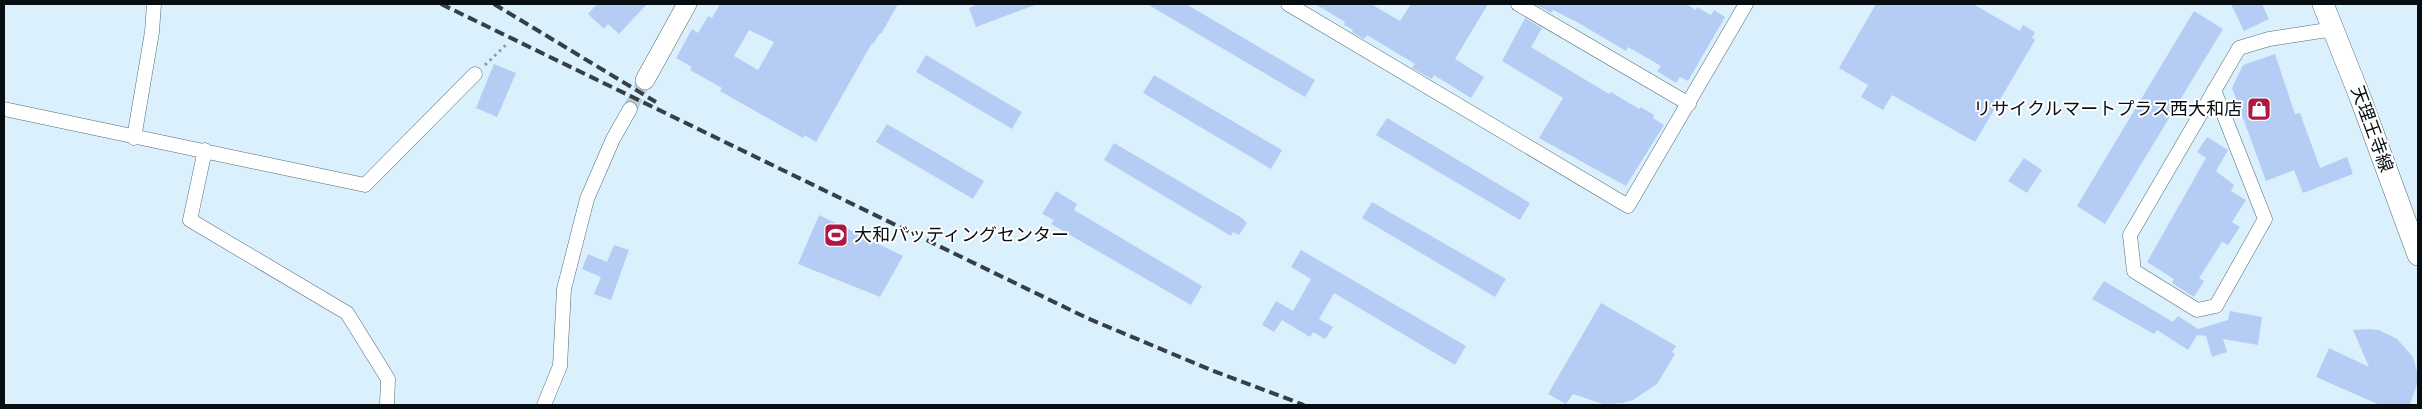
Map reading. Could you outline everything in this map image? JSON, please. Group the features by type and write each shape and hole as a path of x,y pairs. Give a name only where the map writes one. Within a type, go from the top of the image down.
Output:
{"main road":[{"name":"天理王寺線","path":"2323,4 2418,254"}],"street":[{"path":"134,138 152,32 154,4"},
{"path":"645,80 687,4"},
{"path":"1288,4 1628,206 1746,4"},
{"path":"1518,4 1689,104"},
{"path":"2214,90 2265,219 2216,306 2197,310 2134,271 2130,235 2214,90 2239,48 2269,39 2334,29"},
{"path":"4,109 134,138 205,150 365,185 475,74"},
{"path":"544,405 560,366 564,289 587,199 613,139 630,109"},
{"path":"205,150 190,220 347,313 388,379 387,405"}],"path":[{"path":"475,74 508,43"}],"building":[{"path":"597,4 647,4 619,34 608,24 604,29 588,14"},
{"path":"720,4 898,4 881,34 872,43 816,142 804,135 803,138 720,91 722,88 690,70 692,67 676,58 692,29 698,33 708,16 712,18","holes":["749,30 774,42 758,70 734,56"]},
{"path":"979,4 1035,5 976,27 969,8"},
{"path":"1147,4 1186,4 1315,80 1305,97"},
{"path":"1315,4 1371,4 1400,21 1411,4 1488,4 1455,59 1484,77 1471,98 1434,75 1432,79 1412,68 1415,64 1367,35 1364,39 1352,32 1353,30 1344,25 1345,22"},
{"path":"1535,4 1686,4 1696,10 1697,7 1711,15 1714,10 1725,17 1688,81 1680,77 1676,83 1657,71 1661,66 1628,47 1626,51 1577,22 1553,10 1551,13"},
{"path":"1876,4 1973,4 2020,31 2023,25 2035,32 2032,38 2035,40 1975,142 1892,95 1883,110 1861,97 1868,85 1839,68"},
{"path":"2231,4 2262,4 2269,19 2244,31"},
{"path":"2194,11 2223,29 2105,224 2077,206"},
{"path":"1525,18 1542,28 1531,47 1609,94 1611,92 1639,109 1641,107 1654,115 1653,118 1664,125 1626,186 1539,138 1563,98 1502,61"},
{"path":"2275,54 2295,114 2300,113 2320,168 2347,157 2353,174 2303,193 2294,170 2266,181 2232,88 2243,65"},
{"path":"926,55 1022,112 1012,129 916,72"},
{"path":"494,64 516,73 497,117 476,108"},
{"path":"1154,75 1282,150 1271,169 1143,93"},
{"path":"1387,118 1530,203 1520,220 1376,135"},
{"path":"887,124 984,181 973,199 876,142"},
{"path":"2207,137 2228,150 2216,171 2234,185 2231,191 2246,200 2232,222 2240,227 2228,245 2222,242 2199,278 2204,281 2194,297 2172,283 2174,279 2147,262 2206,158 2197,152"},
{"path":"1114,143 1242,218 1247,223 1239,235 1233,232 1231,236 1104,160"},
{"path":"2024,158 2042,170 2027,193 2008,181"},
{"path":"1056,191 1077,204 1074,210 1202,286 1191,305 1051,224 1054,220 1042,214"},
{"path":"1372,202 1506,279 1495,297 1362,218"},
{"name":"大和バッティングセンター","path":"819,215 903,256 880,297 798,264"},
{"path":"614,245 629,250 611,300 594,294 601,277 582,269 588,254 607,262"},
{"path":"1301,250 1466,346 1455,365 1334,293 1319,319 1333,327 1325,339 1313,332 1310,337 1282,320 1274,332 1262,325 1276,301 1293,311 1311,279 1291,267"},
{"path":"2104,281 2173,322 2178,316 2198,329 2228,320 2230,311 2262,317 2258,345 2223,339 2227,352 2212,357 2206,336 2197,335 2188,350 2157,330 2154,334 2092,299"},
{"path":"1601,303 1676,346 1672,352 1675,354 1657,384 1633,400 1623,403 1603,404 1573,394 1566,404 1548,394"},
{"path":"2353,330 2379,330 2397,339 2413,357 2418,375 2410,405 2380,405 2316,377 2329,348 2369,367"}],"tunnel":[{"path":"630,109 645,80"}],"railway":[{"path":"441,4 1087,318 1211,370 1304,405"},
{"path":"494,4 656,102"}],"place":[{"name":"リサイクルマートプラス西大和店","path":"2259,109"},
{"name":"大和バッティングセンター","path":"836,235"}]}
